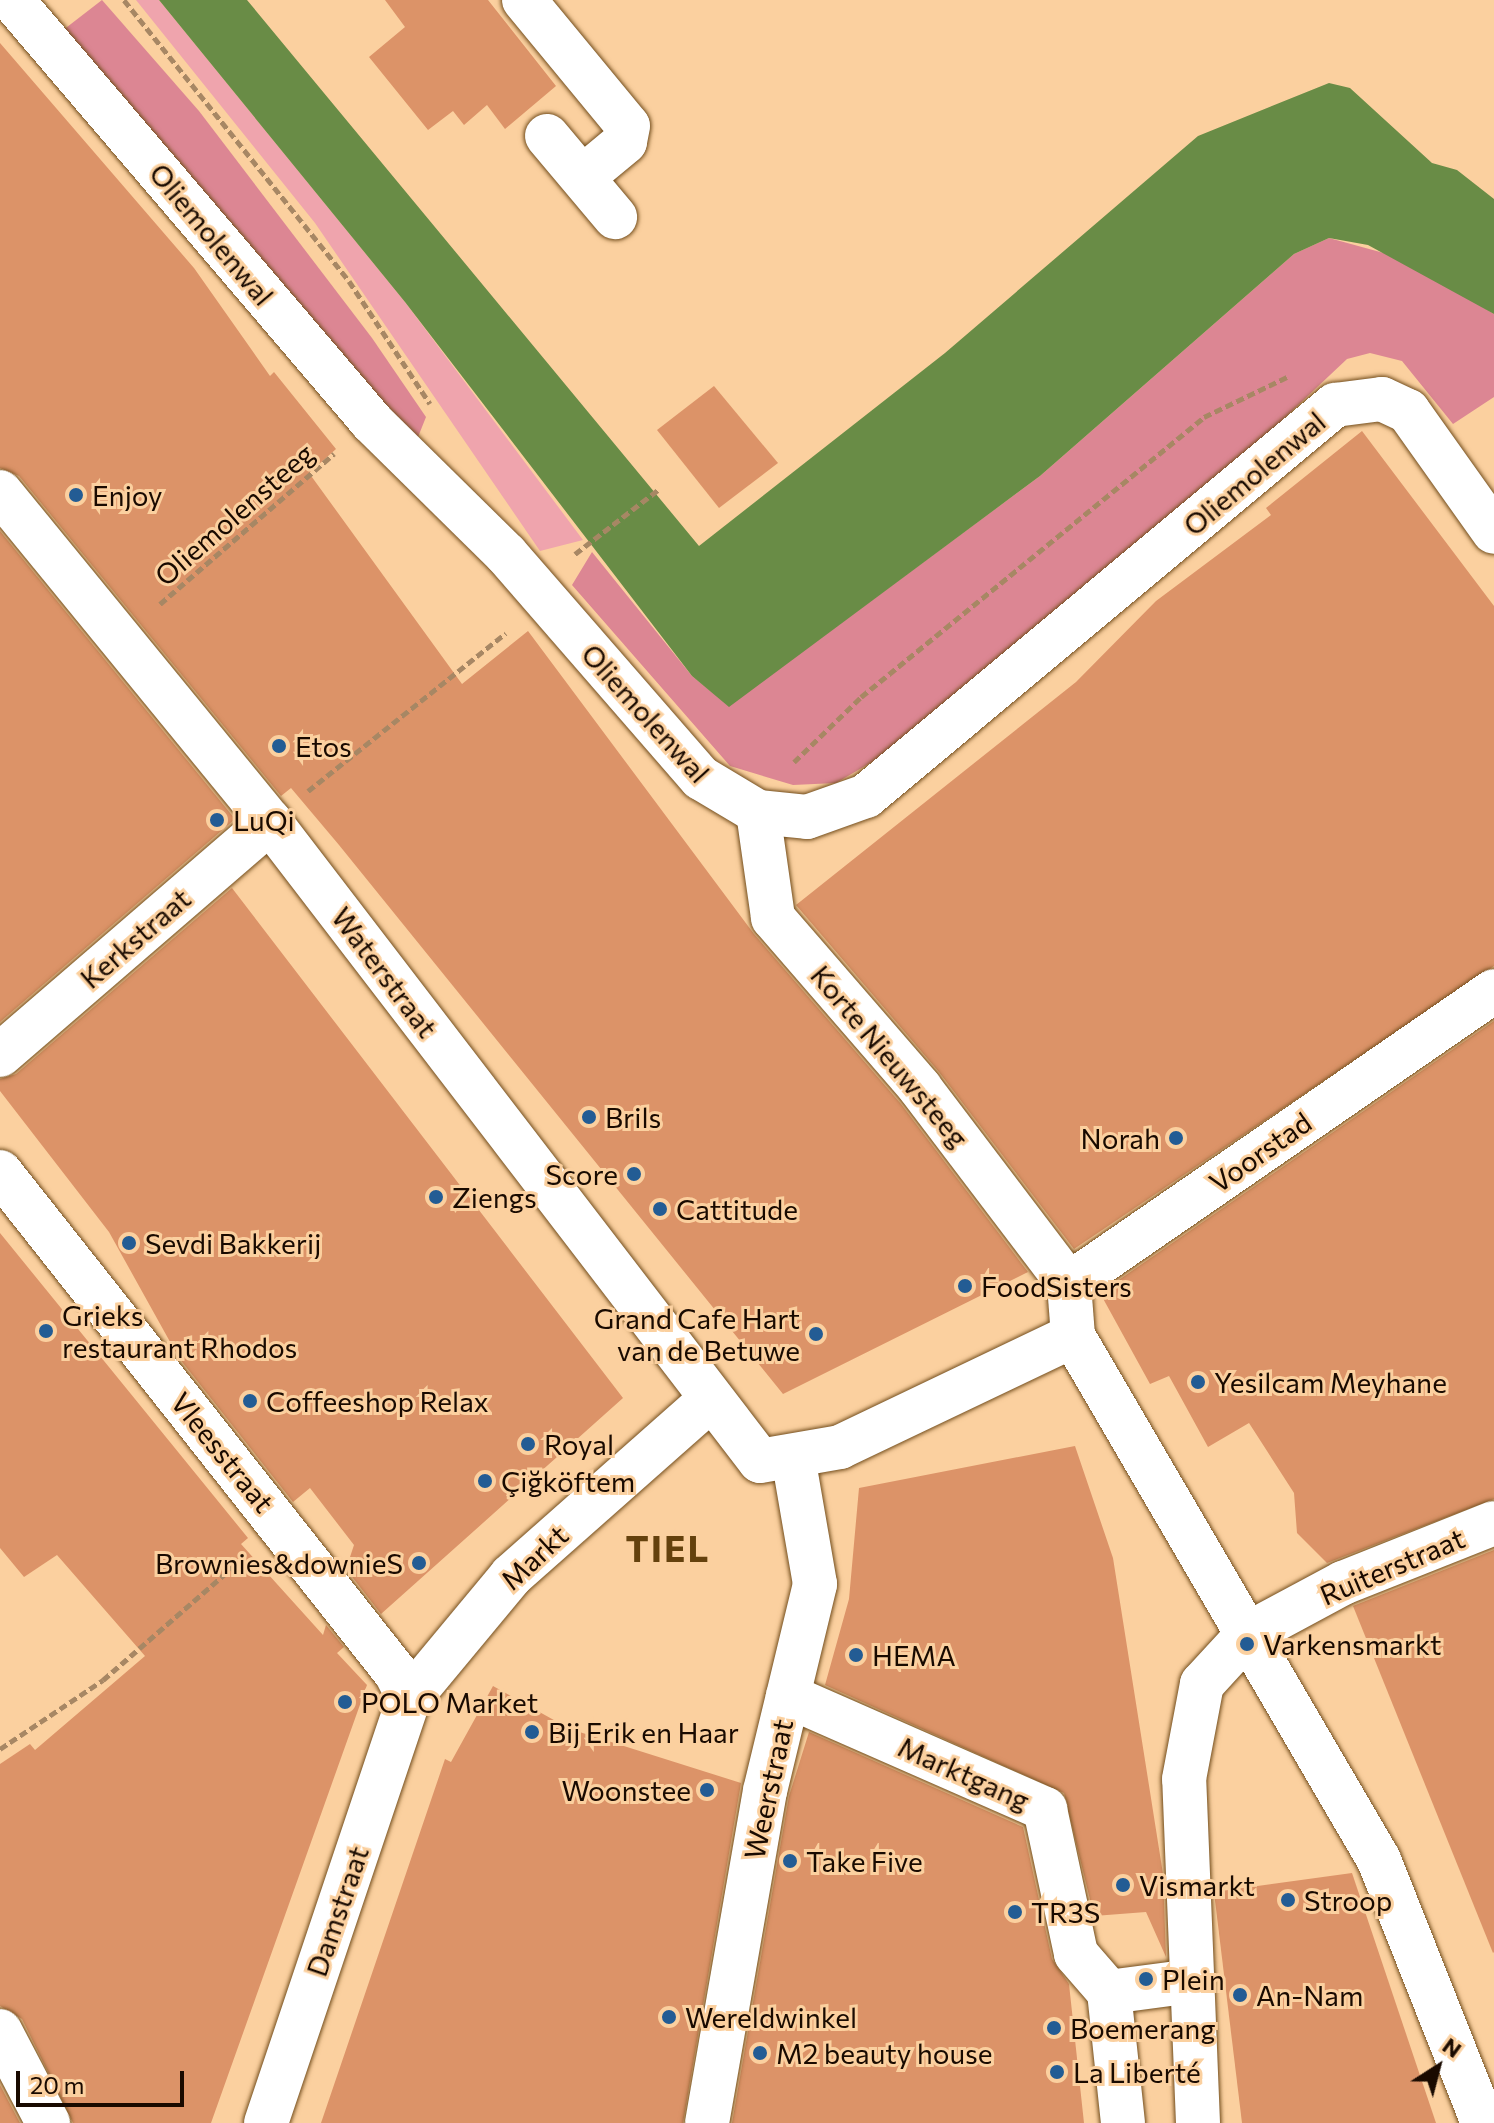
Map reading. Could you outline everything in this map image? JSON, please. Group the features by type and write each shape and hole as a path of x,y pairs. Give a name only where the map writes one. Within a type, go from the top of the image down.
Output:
{"street":[{"name":"Oliemolenwal","path":"12,0 372,422 546,601 701,778 758,812 807,817 866,796 1335,405 1362,399"},
{"path":"524,0 628,126 625,142 583,177"},
{"path":"547,136 615,217"},
{"path":"1362,399 1408,411 1494,532"},
{"name":"Waterstraat","path":"0,492 122,636 270,822 711,1399 777,1458"},
{"name":"Korte Nieuwsteeg","path":"758,812 773,918 920,1088 1069,1284"},
{"name":"Kerkstraat","path":"0,1055 270,822"},
{"name":"Voorstad","path":"1069,1284 1494,991"},
{"name":"Vleesstraat","path":"0,1172 348,1611 409,1699"},
{"path":"1069,1284 1073,1336 1379,1860 1483,2123"},
{"path":"777,1458 840,1447 1073,1336"},
{"name":"Markt","path":"409,1699 511,1576 711,1399"},
{"name":"Weerstraat","path":"707,2123 788,1696 815,1584 777,1458"},
{"name":"Ruiterstraat","path":"1248,1634 1343,1583 1494,1523"},
{"path":"1198,2123 1184,1779 1202,1684 1248,1634"},
{"name":"Marktgang","path":"788,1696 1045,1809 1076,1954 1109,1992"},
{"name":"Damstraat","path":"266,2123 409,1699"},
{"path":"1123,2123 1109,1992 1193,1981"},
{"path":"0,2031 48,2123"}],"path":[{"path":"124,0 349,281 435,411"},
{"path":"758,812 774,782 861,697 1219,406 1280,378 1311,373 1362,399"},
{"name":"Oliemolensteeg","path":"122,636 372,422"},
{"path":"575,553 659,489"},
{"path":"270,822 546,601"},
{"path":"0,1749 103,1680 253,1549"}],"shaded area":[{"path":"102,0 199,111 372,338 426,417 416,442 58,34"},
{"path":"136,0 159,0 405,302 583,540 540,551 315,223"},
{"path":"159,0 247,0 699,546 945,353 1198,136 1329,83 1350,88 1432,163 1457,170 1494,199 1494,314 1368,245 1329,238 1294,254 1040,476 729,707 692,676 405,302"},
{"path":"1329,238 1402,258 1494,314 1494,397 1453,424 1402,361 1370,353 1347,359 1158,537 877,759 836,783 793,785 730,766 572,585 592,552 692,676 729,706 1040,476 1294,254"}],"building":[{"path":"385,0 488,0 556,86 505,129 487,105 464,125 453,111 428,130 369,57 405,27"},
{"path":"0,43 194,268 270,376 274,372 336,449 309,473 462,684 528,631 754,934 901,1104 1028,1272 783,1394 291,788 281,796 19,476 0,468"},
{"path":"714,386 778,463 719,508 657,430"},
{"path":"1362,431 1494,606 1494,966 1074,1249 939,1072 796,905 1076,682 1156,601 1271,515 1266,508"},
{"path":"0,531 235,819 0,1022"},
{"path":"232,888 623,1398 381,1614 346,1569 354,1545 310,1488 293,1502 179,1358 109,1232 0,1091 0,1079 16,1074"},
{"path":"1494,1021 1494,1499 1327,1563 1297,1533 1294,1493 1249,1423 1208,1447 1169,1376 1150,1384 1100,1293"},
{"path":"0,1233 248,1538 241,1544 323,1635 326,1625 344,1647 337,1653 367,1685 211,2123 73,2123 22,2019 0,2006 0,1764 30,1744 35,1750 145,1656 57,1555 24,1577 0,1548"},
{"path":"1075,1446 1113,1558 1163,1874 1166,1957 1146,1912 1094,1916 1064,1793 825,1685 849,1599 859,1488"},
{"path":"1494,1550 1494,1952 1493,1953 1353,1606"},
{"path":"493,1686 570,1729 741,1783 683,2123 321,2123 445,1759 451,1762"},
{"path":"809,1732 1023,1827 1052,1959 1069,1984 1084,2123 732,2123 789,1796"},
{"path":"1352,1873 1436,2123 1242,2123 1214,1892"},
{"path":"0,2085 20,2123 0,2123"}],"place":[{"name":"Enjoy","path":"76,495"},
{"name":"Etos","path":"279,746"},
{"name":"LuQi","path":"217,820"},
{"name":"Brils","path":"589,1117"},
{"name":"Norah","path":"1176,1138"},
{"name":"Score","path":"634,1174"},
{"name":"Ziengs","path":"436,1197"},
{"name":"Cattitude","path":"660,1209"},
{"name":"Sevdi Bakkerij","path":"129,1243"},
{"name":"FoodSisters","path":"965,1286"},
{"name":"Grieks restaurant Rhodos","path":"46,1331"},
{"name":"Grand Cafe Hart van de Betuwe","path":"816,1334"},
{"name":"Yesilcam Meyhane","path":"1198,1382"},
{"name":"Coffeeshop Relax","path":"250,1401"},
{"name":"Royal","path":"528,1444"},
{"name":"Çiğköftem","path":"485,1481"},
{"name":"Brownies&downieS","path":"419,1563"},
{"name":"Varkensmarkt","path":"1247,1644"},
{"name":"HEMA","path":"856,1655"},
{"name":"POLO Market","path":"345,1702"},
{"name":"Bij Erik en Haar","path":"532,1732"},
{"name":"Woonstee","path":"707,1790"},
{"name":"Take Five","path":"790,1861"},
{"name":"Vismarkt","path":"1123,1885"},
{"name":"Stroop","path":"1288,1900"},
{"name":"TR3S","path":"1015,1912"},
{"name":"Plein","path":"1146,1979"},
{"name":"An-Nam","path":"1240,1995"},
{"name":"Wereldwinkel","path":"669,2017"},
{"name":"Boemerang","path":"1054,2028"},
{"name":"M2 beauty house","path":"760,2053"},
{"name":"La Liberté","path":"1057,2072"}],"district":[{"name":"TIEL","path":"668,1548"}]}
